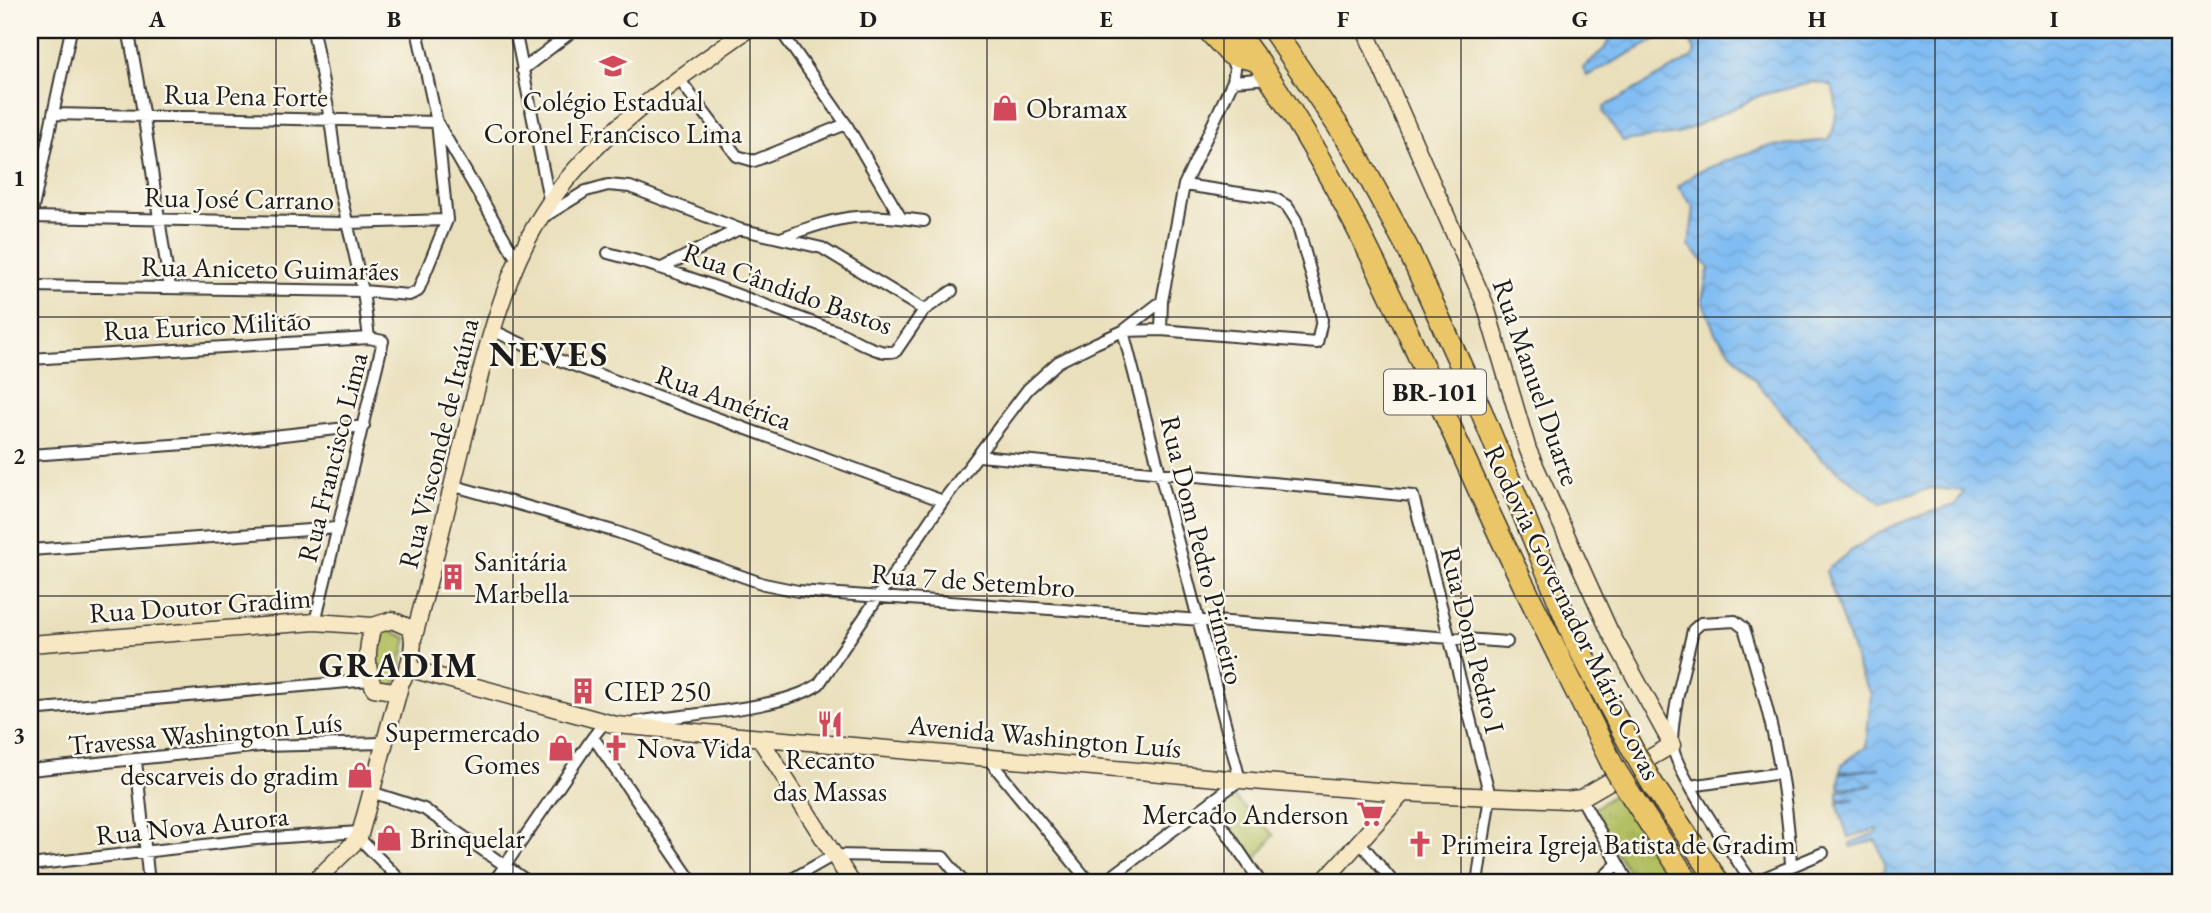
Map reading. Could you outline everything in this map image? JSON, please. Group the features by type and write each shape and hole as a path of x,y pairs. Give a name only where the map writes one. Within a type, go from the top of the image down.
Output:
{"highway":[{"path":"1208,30 1230,54 1264,69"},
{"name":"Rodovia Governador Mário Covas","path":"1236,30 1264,69 1368,246 1488,510 1614,766 1689,883"},
{"name":"Rodovia Governador Mário Covas","path":"1273,30 1353,148 1408,249 1480,408 1576,643 1653,785 1720,883"}],"street":[{"path":"30,220 71,30"},
{"path":"128,30 146,116 158,220 170,287"},
{"name":"Rua Francisco Lima","path":"313,30 330,119 339,187 363,290 369,338"},
{"path":"417,30 437,122 517,260"},
{"path":"515,30 550,204"},
{"path":"522,70 574,30"},
{"name":"Rua Visconde de Itaúna","path":"400,686 407,668 492,330 517,260 536,221 573,171 602,141 679,79 747,30"},
{"path":"780,30 846,124 901,218"},
{"name":"Rua Manuel Duarte","path":"1365,30 1485,304 1528,450 1609,631 1672,745"},
{"path":"1161,330 1162,301 1184,185 1233,81 1235,69 1230,54"},
{"path":"1233,81 1264,69"},
{"path":"679,79 737,156 747,161 754,161 846,124"},
{"name":"Rua Pena Forte","path":"54,114 437,122"},
{"name":"Rua Aniceto Guimarães","path":"30,286 363,290 409,295 418,291 447,220 437,122"},
{"name":"Rua Cândido Bastos","path":"536,221 586,191 608,185 630,187 739,229 822,248 924,310 895,351 885,352 841,332 662,268 608,253"},
{"path":"1123,331 1161,330 1317,343 1322,320 1318,299 1296,220 1287,206 1274,198 1184,185"},
{"path":"781,237 829,219 856,214 924,221"},
{"name":"Rua José Carrano","path":"30,220 347,223 447,220"},
{"name":"Rua Cândido Bastos","path":"662,268 739,229"},
{"path":"924,310 952,291"},
{"path":"493,883 593,737 610,724 769,702 808,692 819,684 943,501 1028,389 1058,362 1123,331 1162,301"},
{"name":"Rua América","path":"492,330 548,356 943,501"},
{"name":"Rua Dom Pedro Primeiro","path":"1123,331 1240,780"},
{"name":"Rua Eurico Militão","path":"30,359 369,338 380,340 384,344"},
{"name":"Rua Francisco Lima","path":"315,622 384,344"},
{"path":"30,455 229,441 364,426"},
{"path":"979,457 1160,471"},
{"name":"Rua Dom Pedro I","path":"1160,471 1413,496 1490,796"},
{"name":"Rua 7 de Setembro","path":"451,485 617,532 764,584 798,591 1507,642"},
{"path":"30,550 337,528"},
{"path":"393,709 381,698 372,684 368,657 373,626 405,614 425,595"},
{"path":"392,620 403,623 414,636"},
{"path":"1791,864 1788,803 1766,701 1744,628 1735,621 1701,623 1693,630 1672,745 1690,786 1752,883 1791,864 1823,853"},
{"name":"Rua Doutor Gradim","path":"30,644 315,622 373,626"},
{"name":"Avenida Washington Luís","path":"407,668 610,724 1403,793 1566,800 1581,798 1672,745"},
{"path":"30,710 372,684 387,692 400,686"},
{"path":"313,883 359,835 400,686"},
{"path":"593,737 693,883"},
{"path":"760,739 852,883"},
{"name":"Travessa Washington Luís","path":"30,769 136,761 261,746 384,743"},
{"path":"986,755 1090,883"},
{"path":"136,761 149,883"},
{"path":"1690,786 1781,773"},
{"path":"1103,883 1120,879 1240,780"},
{"path":"371,792 424,809 530,883"},
{"path":"1322,883 1403,793"},
{"path":"1477,883 1490,796"},
{"path":"1581,798 1629,883"},
{"path":"1209,806 1261,883"},
{"path":"359,835 403,883"},
{"name":"Rua Nova Aurora","path":"30,865 146,852 359,835"},
{"path":"1358,840 1394,883"},
{"path":"785,883 834,855 943,857 964,883"},
{"path":"1597,883 1617,864"}],"green space":[{"path":"389,629 407,638 395,687 375,688 376,632"},
{"path":"1616,793 1674,883 1635,883 1591,811"},
{"path":"1234,797 1274,835 1255,860 1218,811"}],"water":[{"path":"1613,30 1674,30 1587,76 1583,68 1605,48"},
{"path":"1685,30 2181,30 2181,883 1856,883 1883,872 1885,864 1876,840 1851,847 1850,843 1878,832 1877,829 1848,837 1837,803 1856,799 1838,800 1838,791 1874,785 1839,788 1840,774 1880,768 1840,772 1842,764 1866,747 1871,694 1861,676 1826,571 1857,547 1887,529 1956,505 1964,491 1932,488 1881,503 1821,458 1715,333 1702,300 1709,267 1689,246 1694,208 1678,187 1697,172 1764,147 1828,140 1835,120 1836,105 1830,85 1814,82 1761,95 1678,134 1623,141 1603,112 1604,107 1693,57 1695,51"}],"place":[{"name":"Colégio Estadual Coronel Francisco Lima","path":"613,66"},
{"name":"Obramax","path":"1005,108"},
{"name":"Sanitária Marbella","path":"453,577"},
{"name":"CIEP 250","path":"583,691"},
{"name":"Recanto das Massas","path":"830,724"},
{"name":"Supermercado Gomes","path":"561,748"},
{"name":"Nova Vida","path":"616,748"},
{"name":"descarveis do gradim","path":"360,775"},
{"name":"Mercado Anderson","path":"1370,814"},
{"name":"Brinquelar","path":"389,838"},
{"name":"Primeira Igreja Batista de Gradim","path":"1420,844"}],"district":[{"name":"NEVES","path":"549,353"},
{"name":"GRADIM","path":"399,664"}]}
